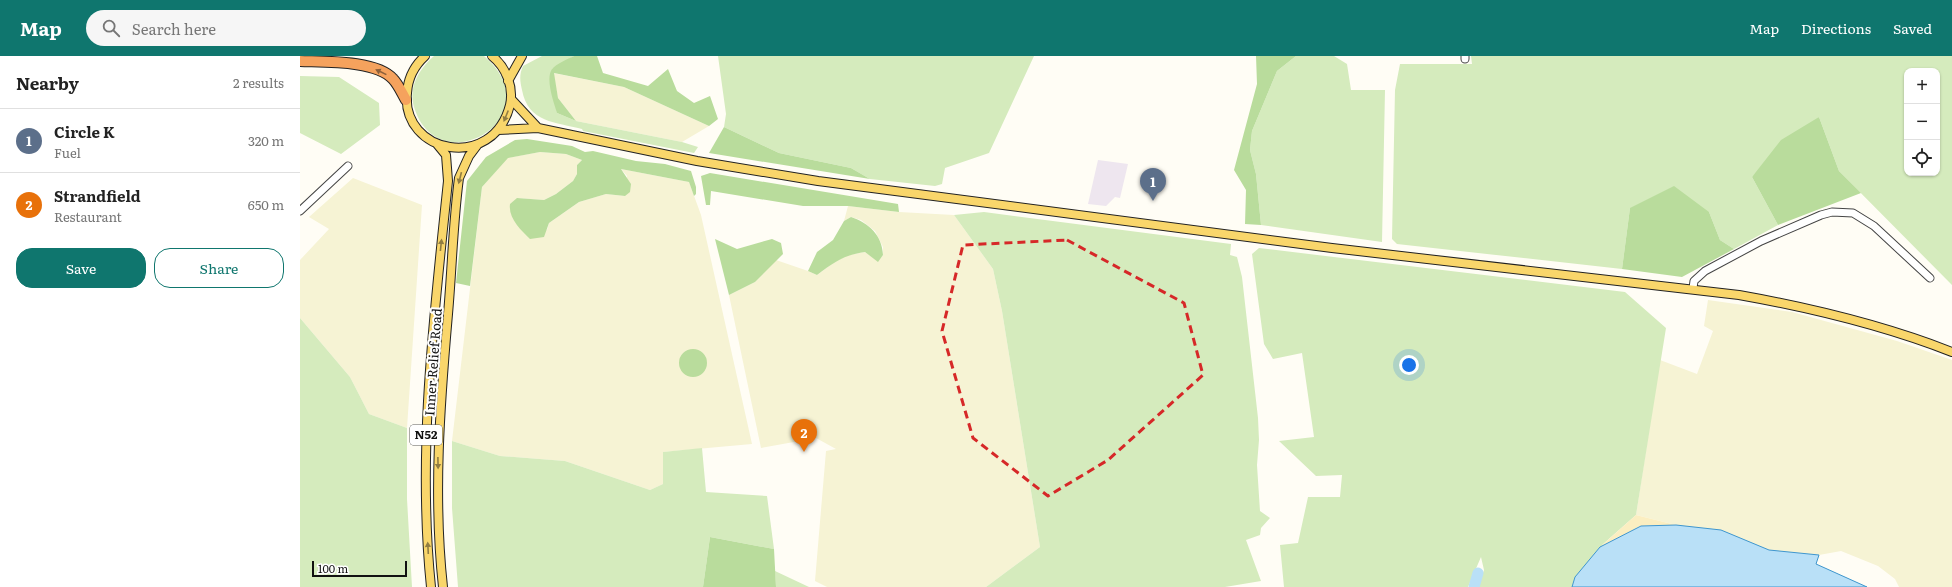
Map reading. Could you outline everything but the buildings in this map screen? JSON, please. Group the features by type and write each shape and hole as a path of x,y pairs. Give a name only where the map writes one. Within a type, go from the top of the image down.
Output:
{"highway":[{"path":"300,61 347,64 373,68 393,78 406,100"}],"main road":[{"name":"N52","path":"425,56 412,72 408,83 406,100 411,118 421,132 437,144 447,147 462,148 488,140 498,130 506,118 511,99 508,81 501,64 492,56"},
{"path":"508,81 522,56"},
{"path":"511,99 538,128"},
{"path":"498,130 538,128 697,161 826,182 1355,251 1693,288 1800,306 1878,326 1952,352"},
{"name":"Inner Relief Road","path":"431,587 426,518 426,434 448,176 446,155 437,144"},
{"name":"Inner Relief Road","path":"443,587 438,455 443,373 460,178 470,156 478,144"}],"street":[{"path":"300,211 347,167"},
{"path":"1693,288 1694,281 1705,271 1761,242 1821,215 1832,212 1852,213 1874,226 1930,278"}],"highlighted area":[{"path":"1067,240 1184,303 1203,375 1108,460 1048,496 973,438 942,331 963,245"}],"shaded area":[{"path":"553,73 624,87 709,126 682,142 576,121 558,98"},
{"path":"540,152 566,154 582,160 577,165 577,174 573,181 556,194 544,200 517,198 547,230 549,223 579,202 606,194 625,196 627,176 621,169 689,182 701,215 752,444 663,452 663,484 650,490 565,461 500,456 452,441 482,187 507,158"},
{"path":"1098,160 1128,164 1120,198 1115,197 1106,206 1088,204"},
{"path":"353,178 422,205 407,428 369,414 350,377 300,318 300,260 329,229 309,217"},
{"path":"848,206 899,212 954,215 993,269 1002,311 1040,547 986,587 827,587 815,581 826,451 836,449 816,438 761,448 729,295 755,282 776,260 817,275 833,263 848,255 865,252 878,261 883,255 883,247 875,231 861,220 851,217 844,221"},
{"path":"1708,300 1792,312 1897,341 1952,360 1952,587 1899,587 1895,579 1878,566 1841,551 1819,555 1769,550 1721,530 1676,525 1636,515 1660,360 1697,374 1713,331 1704,326"}],"green space":[{"path":"434,56 484,56 502,79 506,100 499,119 485,134 465,141 445,141 427,130 414,107 412,92 419,73"},
{"path":"542,56 574,56 552,69 557,113 576,121 682,142 698,147 694,153 583,131 582,129 553,122 537,115 530,109 525,101 521,87 520,75 523,66"},
{"path":"574,56 597,56 603,73 648,86 668,69 677,91 694,103 710,96 718,119 709,126 624,87 554,73 558,98 576,121 557,113 551,91 549,79 550,73 556,65"},
{"path":"718,56 1034,56 989,153 945,168 942,184 935,186 870,179 851,168 779,153 724,127 726,114"},
{"path":"1256,56 1296,56 1277,71 1252,131 1250,150 1256,174 1261,225 1245,224 1246,190 1234,170 1257,84"},
{"path":"1296,56 1334,56 1347,64 1351,90 1385,90 1382,242 1261,225 1256,174 1250,150 1252,131 1277,71"},
{"path":"1471,56 1952,56 1952,285 1839,171 1819,117 1752,177 1778,225 1734,249 1720,240 1709,212 1630,208 1622,269 1397,244 1392,239 1395,90 1400,64 1472,64"},
{"path":"300,76 339,77 379,103 380,125 341,154 300,133"},
{"path":"1819,117 1839,171 1861,193 1778,225 1752,177 1781,140"},
{"path":"724,127 779,153 851,168 870,179 709,153"},
{"path":"527,139 572,146 585,152 593,151 636,161 665,164 691,171 696,187 696,194 694,196 689,182 621,169 631,184 630,192 625,196 606,194 579,202 549,223 544,237 530,239 519,228 513,219 510,204 517,198 544,200 556,194 573,181 577,174 577,165 582,160 566,154 540,152 508,158 482,187 470,286 456,283 467,181 486,157 515,140"},
{"path":"710,173 898,204 899,212 848,206 803,206 711,191 710,205 706,205 701,176"},
{"path":"1674,186 1709,212 1720,240 1734,249 1682,277 1622,269 1630,208"},
{"path":"984,212 1231,244 1230,255 1237,257 1242,277 1258,418 1259,440 1257,465 1260,511 1270,518 1261,528 1260,535 1246,540 1261,581 1225,587 986,587 1040,547 1002,311 993,269 954,215"},
{"path":"851,217 869,226 880,241 883,255 878,262 865,252 851,255 840,260 817,275 808,271 817,252 833,240 844,221"},
{"path":"715,239 737,249 772,239 781,243 783,254 755,282 729,295"},
{"path":"1259,248 1625,292 1666,328 1636,515 1602,545 1676,525 1721,530 1769,550 1819,555 1816,564 1867,587 1478,587 1484,570 1481,557 1468,587 1284,587 1280,545 1298,543 1308,497 1340,497 1342,475 1316,476 1279,441 1314,437 1302,353 1273,359 1264,344 1252,254"},
{"path":"300,318 350,377 369,414 407,428 407,499 412,587 300,587"},
{"path":"693,349 703,353 707,363 703,373 693,377 683,373 679,363 683,353"},
{"path":"452,441 500,456 565,461 650,490 663,484 663,452 702,448 706,492 767,496 774,549 710,537 703,587 458,587 452,508"},
{"path":"710,537 774,549 776,587 703,587"},
{"path":"775,571 809,587 776,587"}],"sand":[{"path":"1636,515 1676,525 1641,526 1600,547"}],"water":[{"path":"1676,525 1721,530 1769,550 1819,555 1816,564 1867,587 1572,587 1575,577 1600,547 1641,526"}],"waterway":[{"path":"1474,587 1478,573"}],"place":[{"name":"Circle K","path":"1153,201"},
{"name":"Strandfield","path":"804,452"}]}
